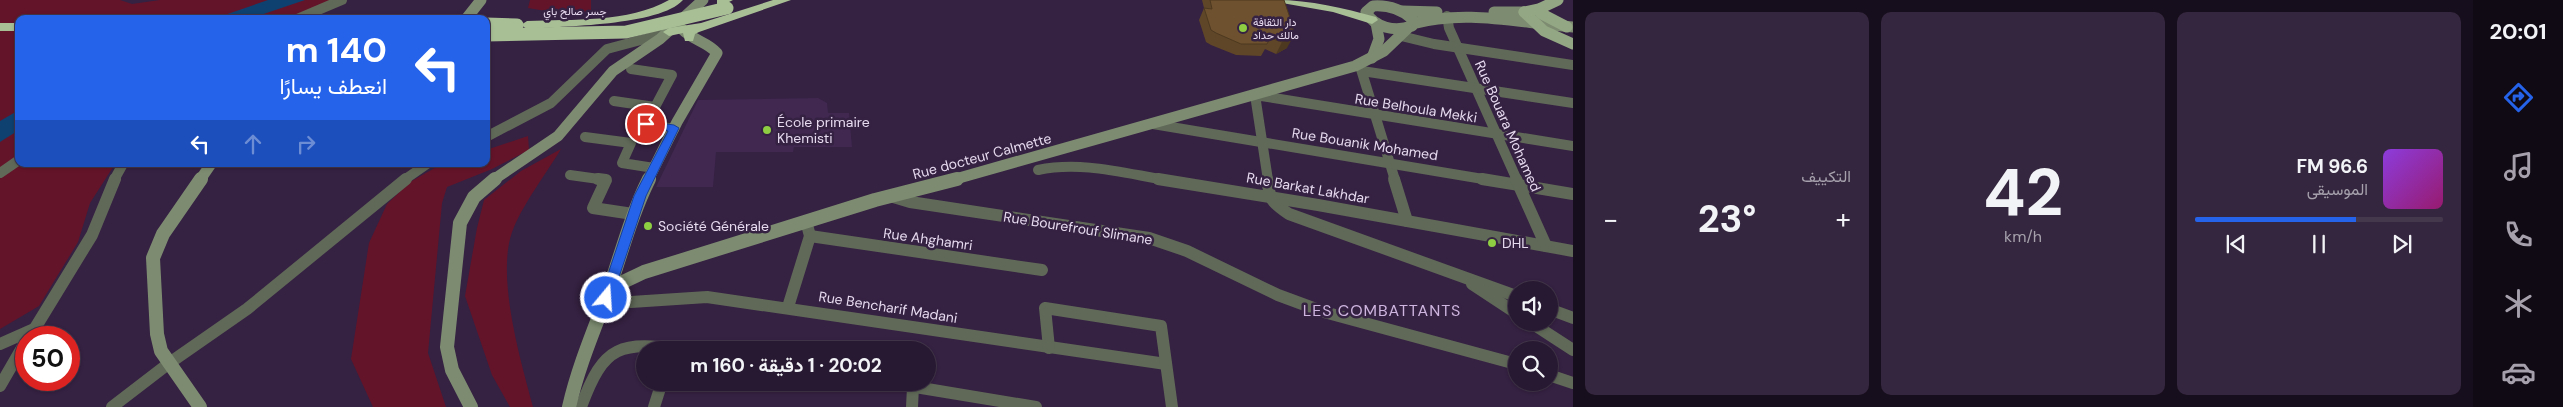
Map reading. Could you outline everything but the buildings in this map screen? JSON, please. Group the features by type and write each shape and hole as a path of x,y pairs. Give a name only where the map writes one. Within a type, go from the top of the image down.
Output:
{"highway":[{"path":"528,25 612,18 650,12 677,0"},
{"path":"490,35 626,32 725,3 758,0"},
{"path":"669,32 685,33 785,0"},
{"path":"1282,0 1326,7 1374,21"},
{"name":"جسر صالح باي","path":"490,24 568,27 626,24 725,3"},
{"path":"0,27 15,27"},
{"path":"0,37 15,37"}],"main road":[{"path":"469,15 481,0"},
{"path":"1359,0 1368,9"},
{"path":"1377,0 1402,11 1524,12 1539,9 1558,0"},
{"path":"569,407 578,369 606,298 634,214 674,128 717,53 712,47 685,33 681,24 700,1"},
{"path":"471,407 452,370 447,347 460,223 464,212 474,197 487,184 558,136 613,71 648,38 700,1"},
{"path":"1368,9 1379,6 1390,7"},
{"path":"1368,9 1367,15 1374,21 1396,29 1407,29 1431,18 1447,16 1492,18 1570,27"},
{"path":"1539,9 1540,13 1546,18 1570,27"},
{"path":"1402,11 1412,19 1407,29"},
{"path":"1524,12 1535,24 1553,36 1573,44"},
{"path":"613,71 669,32 686,17"},
{"path":"1372,58 1379,39 1374,21"},
{"name":"Rue docteur Calmette","path":"606,298 623,282 644,272 806,221 890,196 1022,162 1255,95 1361,68 1407,29"},
{"path":"200,407 168,364 161,351 157,334 153,258 163,234 208,167"}],"street":[{"path":"306,15 342,0"},
{"name":"Rue Bouara Mohamed","path":"1447,16 1458,48 1546,246"},
{"path":"1407,29 1458,48 1572,66"},
{"path":"490,135 552,104 607,49 669,32"},
{"path":"1407,221 1361,68 1476,89 1573,103"},
{"path":"631,70 672,75 646,124 674,128"},
{"path":"1255,95 1270,196 1274,204 1288,214 1422,263 1451,270 1508,293"},
{"name":"Rue Belhoula Mekki","path":"1255,95 1573,146"},
{"path":"614,101 655,107"},
{"name":"Rue Bouanik Mohamed","path":"1152,124 1573,194"},
{"path":"585,137 631,143 622,163 654,168"},
{"path":"0,173 15,163"},
{"path":"35,326 92,235 121,167"},
{"path":"112,407 168,364 247,310 397,185 423,167"},
{"name":"Rue Barkat Lakhdar","path":"1038,170 1066,167 1088,168 1270,196 1573,251"},
{"path":"570,175 606,180 593,208 634,214"},
{"name":"Rue Bourefrouf Slimane","path":"890,196 910,202 996,216 1149,238 1181,248 1246,282 1325,313 1508,362"},
{"path":"788,307 810,236 806,221"},
{"name":"Rue Ahghamri","path":"810,236 1042,270"},
{"path":"1451,270 1508,308"},
{"name":"Rue Bencharif Madani","path":"606,298 626,303 692,296 788,307 1049,348 1166,364"},
{"path":"1049,348 1045,308 1161,326 1172,407"},
{"path":"1558,312 1573,318"},
{"path":"1544,331 1573,350"},
{"path":"0,344 15,339"},
{"path":"581,407 598,367 607,356 636,346"},
{"path":"0,386 15,360"},
{"path":"1558,377 1573,383"},
{"path":"656,407 660,391"},
{"path":"912,407 913,391"},
{"path":"936,391 1036,407"}],"shaded area":[{"path":"0,0 120,0 132,4 160,0 337,0 299,15 15,15 15,167 113,167 90,203 78,242 39,306 0,329"},
{"path":"530,0 591,0 591,12 558,13 528,8"},
{"name":"École primaire Khemisti","path":"818,98 827,103 828,113 849,113 852,147 794,147 793,152 716,152 713,187 656,187 698,100"},
{"path":"528,136 529,150 492,169 447,187 442,203 428,353 446,407 373,407 351,359 369,243 387,204 410,182 436,167 490,167 490,149"},
{"path":"561,149 524,208 514,227 509,246 507,268 508,292 516,342 533,407 510,407 492,375 465,296 477,228 484,200 521,171"}],"water":[{"path":"268,0 305,0 261,15 225,15"},
{"path":"15,112 15,133 0,142 0,121"}],"place":[{"name":"دار الثقافة مالك حداد","path":"1243,28"},
{"name":"École primaire Khemisti","path":"767,130"},
{"name":"Société Générale","path":"648,226"},
{"name":"DHL","path":"1492,243"}],"district":[{"name":"LES COMBATTANTS","path":"1382,310"}],"route":[{"path":"606,298 627,230 640,196 674,128 646,124"}]}
